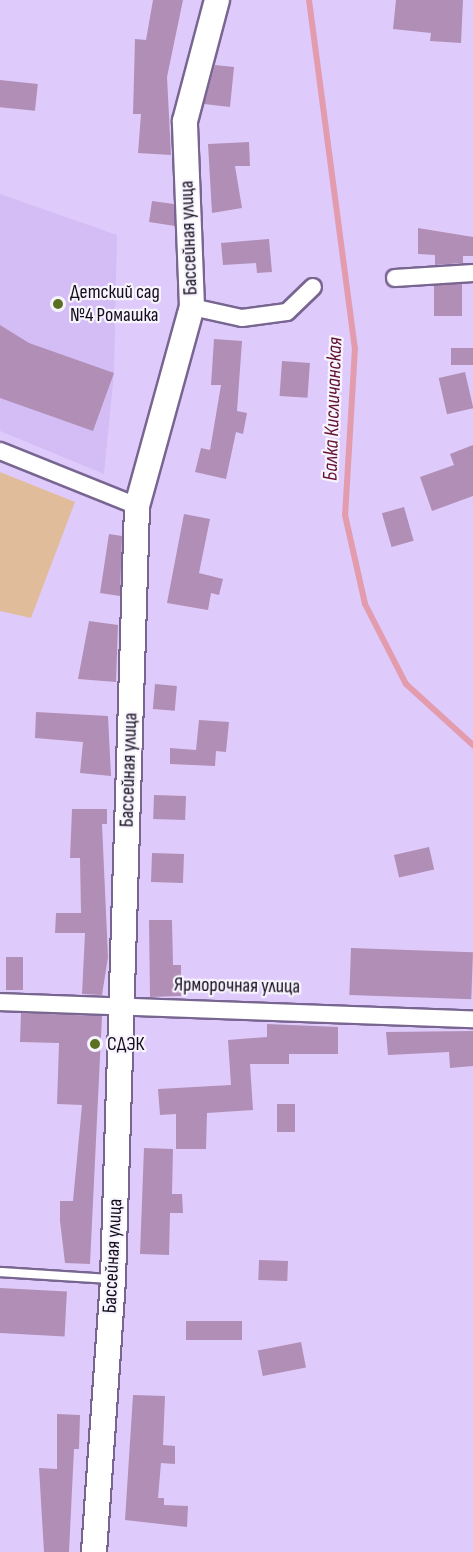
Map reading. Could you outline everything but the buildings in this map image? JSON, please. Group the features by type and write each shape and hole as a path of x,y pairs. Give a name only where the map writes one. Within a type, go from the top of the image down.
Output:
{"street":[{"name":"Бассейная улица","path":"94,1552 112,1279 123,1005 137,506 192,307 185,121 217,0"},
{"path":"395,278 473,273"},
{"path":"192,307 242,318 288,312 313,287"},
{"path":"0,451 137,506"},
{"name":"Ярморочная улица","path":"0,1002 473,1019"}],"lane":[{"path":"0,1272 112,1279"}],"shaded area":[{"name":"Детский сад №4 Ромашка","path":"0,194 117,235 114,373 104,474 0,431"},
{"path":"0,472 75,502 31,618 0,611"}],"waterway":[{"name":"Балка Кисличанская","path":"309,0 355,348 345,515 365,604 406,684 473,745"}],"place":[{"name":"Детский сад №4 Ромашка","path":"58,304"},
{"name":"СДЭК","path":"95,1044"}]}
